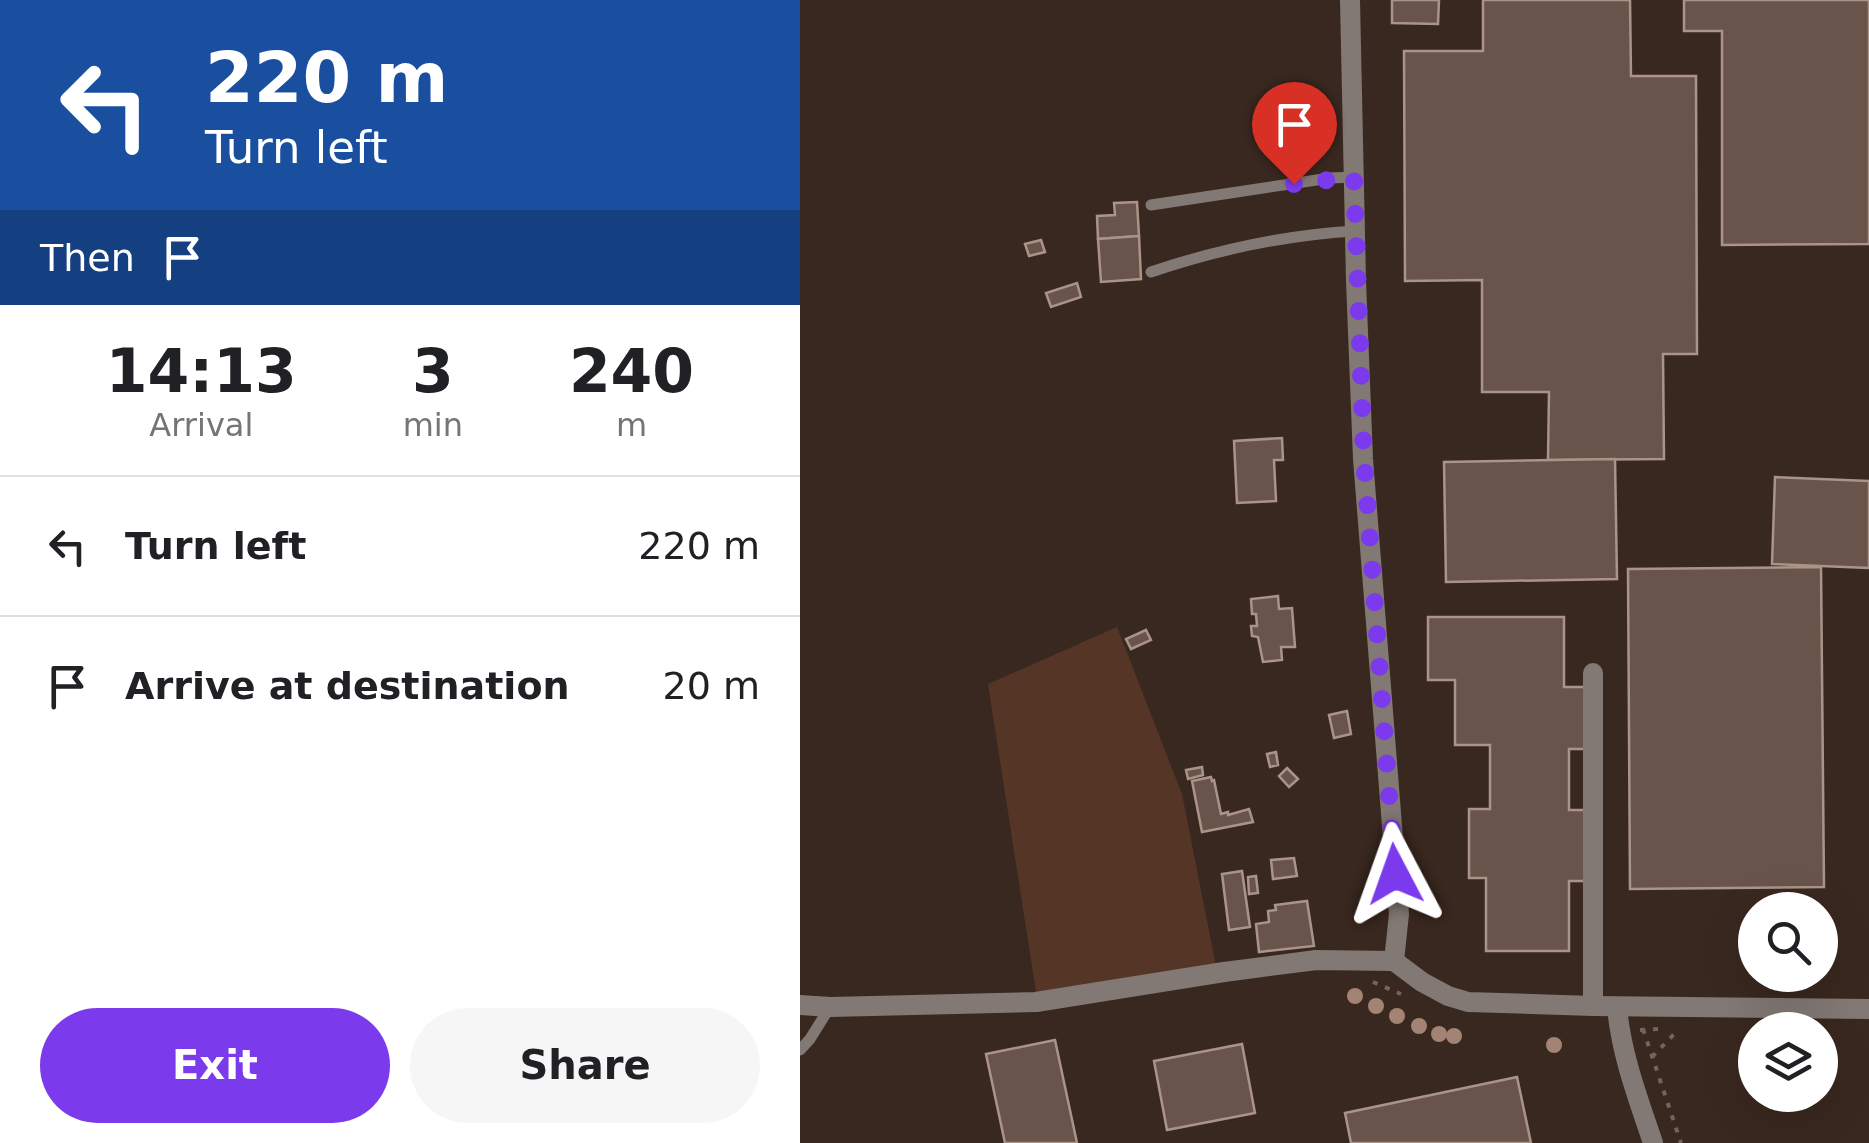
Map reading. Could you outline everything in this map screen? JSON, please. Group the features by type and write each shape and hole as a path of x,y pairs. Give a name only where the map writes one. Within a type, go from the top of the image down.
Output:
{"street":[{"path":"1350,0 1364,459 1398,914 1394,961"},
{"path":"1592,673 1593,1006"},
{"path":"800,1005 830,1008 1036,1002 1316,960 1394,961 1422,982 1468,1002 1869,1008"},
{"path":"1617,1006 1628,1068 1653,1143"}],"lane":[{"path":"1151,205 1354,177"},
{"path":"1151,272 1193,258 1303,236 1355,231"},
{"path":"800,1050 830,1008"}],"path":[{"path":"1643,1030 1681,1143"},
{"path":"1652,1057 1678,1030"}],"shaded area":[{"path":"1117,627 1182,794 1216,966 1036,992 988,684"}],"building":[{"path":"1392,0 1439,0 1438,24 1392,23"},
{"path":"1483,0 1630,0 1631,76 1696,76 1697,354 1663,354 1664,459 1548,460 1549,392 1482,392 1482,280 1405,281 1404,51 1483,51"},
{"path":"1684,0 1869,0 1869,244 1722,245 1722,31 1684,31"},
{"path":"1137,202 1139,236 1098,239 1097,216 1115,215 1114,203"},
{"path":"1139,236 1141,279 1101,282 1098,239"},
{"path":"1041,240 1045,252 1029,256 1025,244"},
{"path":"1077,283 1081,297 1051,307 1046,293"},
{"path":"1282,438 1283,460 1274,460 1276,501 1237,503 1234,441"},
{"path":"1615,459 1617,579 1446,582 1444,462"},
{"path":"1775,477 1869,481 1869,568 1772,564"},
{"path":"1821,567 1824,887 1630,889 1628,569"},
{"path":"1278,596 1279,609 1292,608 1295,647 1281,647 1282,660 1263,662 1258,637 1252,636 1251,626 1257,626 1251,599"},
{"path":"1428,617 1564,617 1564,687 1585,687 1585,749 1569,749 1569,810 1585,810 1585,881 1569,881 1569,951 1486,951 1486,878 1469,878 1469,809 1490,809 1490,745 1455,745 1455,680 1428,680"},
{"path":"1146,630 1151,640 1131,649 1126,639"},
{"path":"1347,711 1351,734 1334,738 1329,715"},
{"path":"1276,752 1278,765 1270,767 1267,754"},
{"path":"1202,767 1203,775 1188,779 1186,770"},
{"path":"1287,768 1298,779 1289,787 1279,776"},
{"path":"1211,777 1221,814 1249,809 1253,822 1202,832 1192,781"},
{"path":"1294,858 1297,876 1273,879 1271,860"},
{"path":"1242,871 1250,927 1229,930 1222,874"},
{"path":"1256,876 1258,893 1249,894 1248,877"},
{"path":"1307,901 1314,946 1259,952 1256,924 1269,922 1268,911 1276,910 1275,905"},
{"path":"1055,1040 1077,1143 1005,1143 986,1054"},
{"path":"1242,1044 1255,1113 1167,1130 1154,1061"},
{"path":"1517,1077 1531,1143 1351,1143 1345,1113"}],"route":[{"path":"1294,184 1354,177 1364,459 1395,874"}]}
